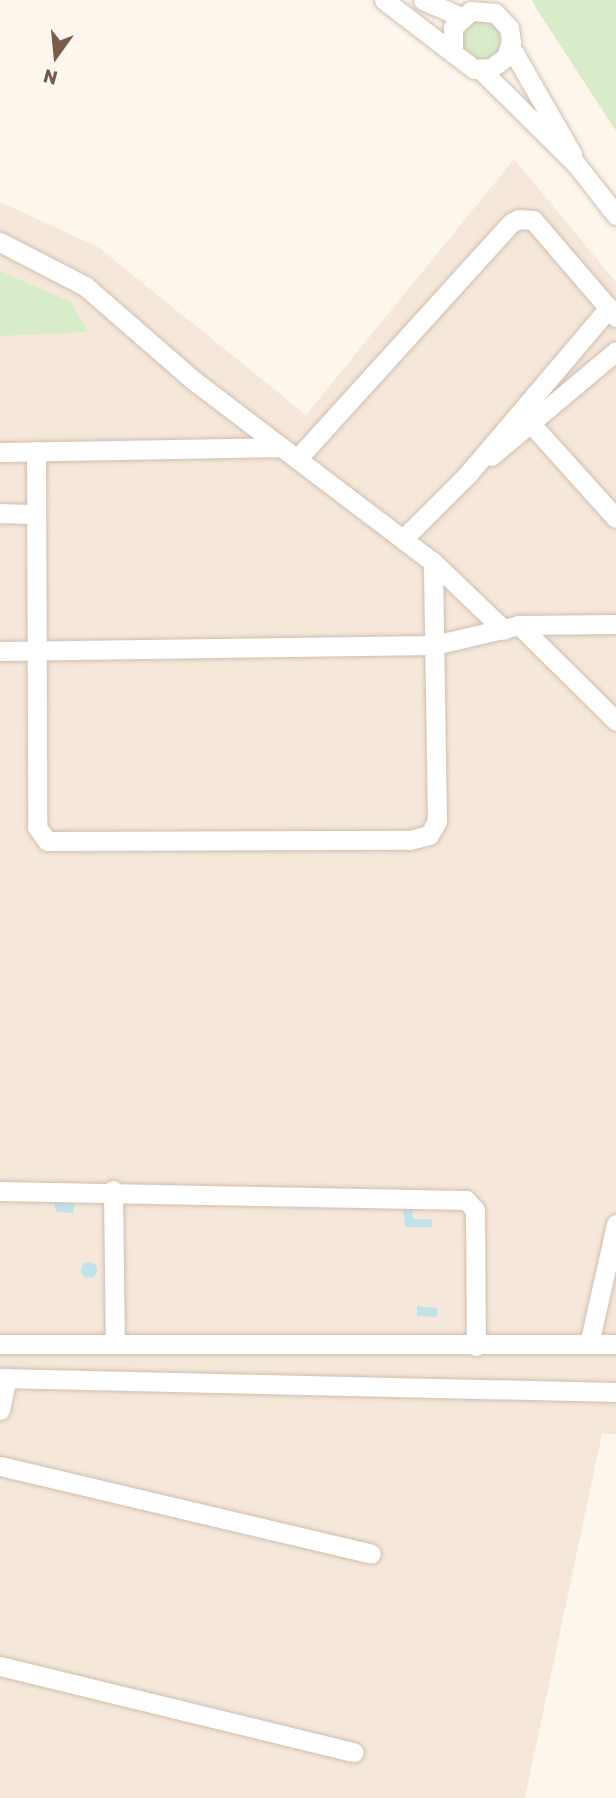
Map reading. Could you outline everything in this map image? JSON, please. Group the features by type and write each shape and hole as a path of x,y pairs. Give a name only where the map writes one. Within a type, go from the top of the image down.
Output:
{"street":[{"path":"384,0 453,51 465,66 481,70 576,164 616,215"},
{"path":"423,0 463,10 498,9 510,32 510,47 576,164"},
{"path":"453,51 451,32 463,10"},
{"path":"481,70 501,62 510,47"},
{"path":"297,459 511,223 533,220 612,312 519,410 468,474 404,538"},
{"path":"0,242 85,286 277,446 404,538 609,704 616,720"},
{"path":"468,474 533,426 616,351"},
{"path":"519,410 616,518"},
{"path":"0,452 277,446"},
{"path":"36,451 37,827 47,841 410,840 429,835 437,821 433,562"},
{"path":"0,513 35,514"},
{"path":"0,651 434,645 511,627 616,624"},
{"path":"0,1191 113,1190 469,1200 475,1210 476,1346"},
{"path":"113,1190 115,1344"},
{"path":"589,1344 616,1224"},
{"path":"0,1344 616,1344"},
{"path":"0,1409 4,1378 616,1392"},
{"path":"0,1466 371,1554"},
{"path":"0,1666 354,1752"}],"shaded area":[{"path":"514,159 616,282 616,1434 602,1434 525,1798 0,1798 0,202 98,247 306,415"}],"green space":[{"path":"532,0 616,0 616,131 536,8"},
{"path":"482,20 490,21 496,26 501,32 501,48 496,54 490,59 482,60 474,59 468,54 463,48 462,40 463,32 468,26 474,21"},
{"path":"0,271 71,302 88,332 0,336"}],"water":[{"path":"54,1202 74,1204 74,1213 56,1212"},
{"path":"403,1208 412,1209 413,1219 432,1219 432,1227 405,1227"},
{"path":"89,1262 95,1264 95,1276 89,1278 83,1276 81,1270 83,1264"},
{"path":"417,1306 437,1308 437,1317 417,1316"}]}
